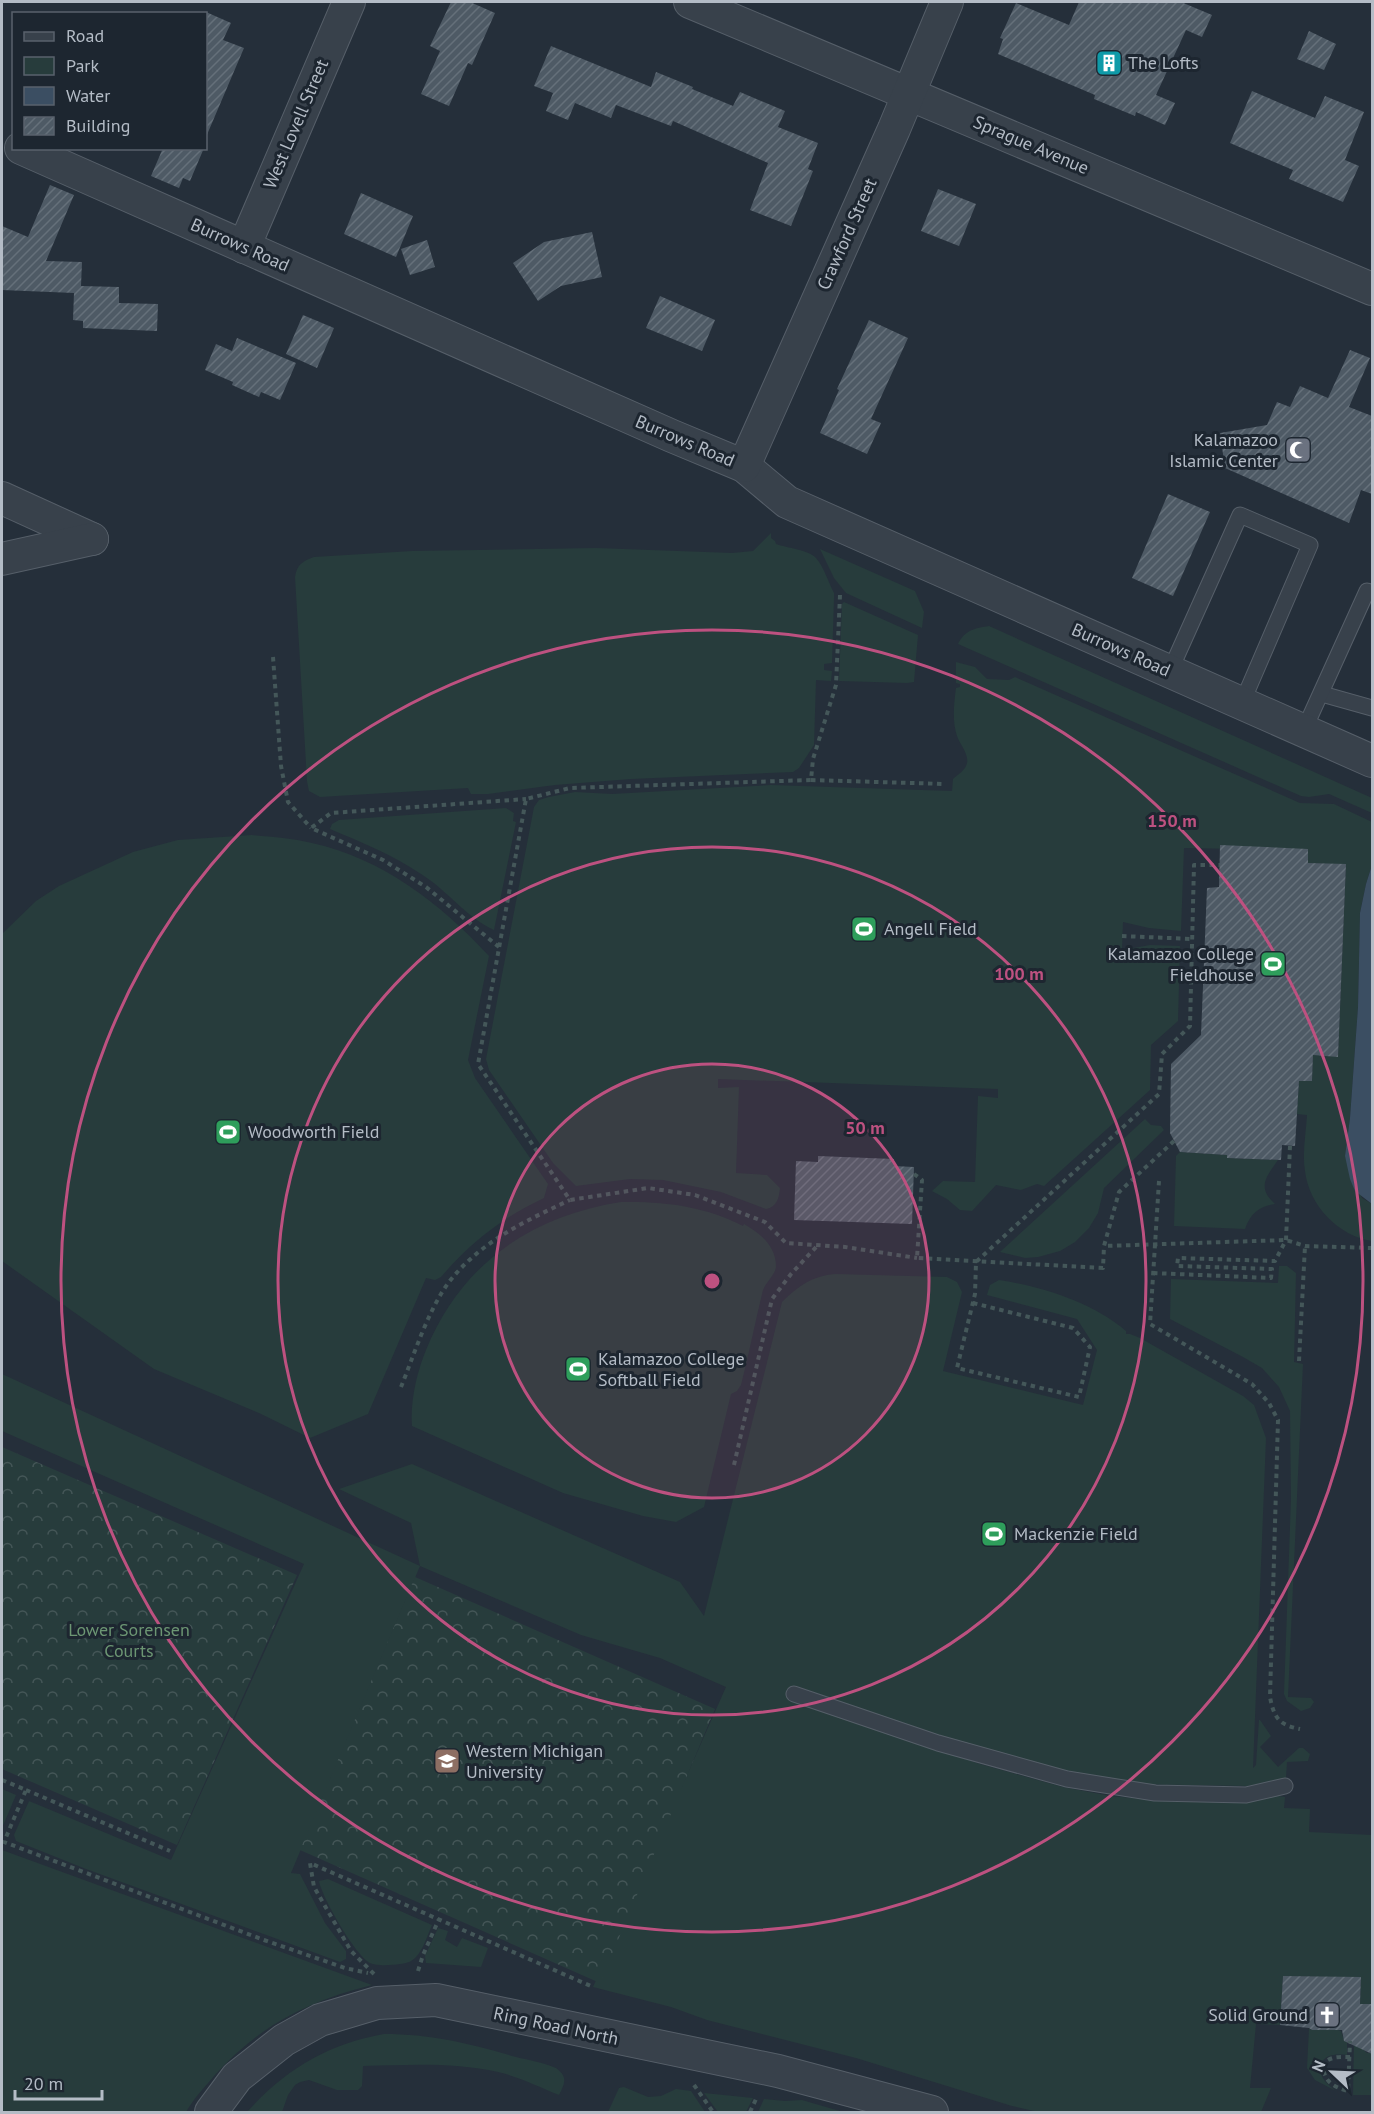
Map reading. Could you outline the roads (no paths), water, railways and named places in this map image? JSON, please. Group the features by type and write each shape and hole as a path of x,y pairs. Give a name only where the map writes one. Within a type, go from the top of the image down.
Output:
{"street":[{"name":"West Lovell Street","path":"244,247 348,2"},
{"name":"Sprague Avenue","path":"690,2 1372,289"},
{"name":"Crawford Street","path":"744,466 947,2"},
{"name":"Burrows Road","path":"26,150 744,466 787,502 1372,761"},
{"path":"2,498 92,539 2,559"},
{"name":"Ring Road North","path":"211,2112 237,2077 284,2040 320,2020 377,2003 436,2000 778,2072 932,2112"}],"lane":[{"path":"1170,671 1240,515 1310,545 1242,703"},
{"path":"1304,730 1367,591 1372,593"},
{"path":"1322,694 1372,708"},
{"path":"794,1694 938,1743 1067,1779 1155,1793 1246,1795 1285,1786"}],"water":[{"path":"1372,865 1372,1204 1355,1191 1345,1156 1358,1007 1360,913"}],"place":[{"name":"The Lofts","path":"1109,63"},
{"name":"Kalamazoo Islamic Center","path":"1298,450"},
{"name":"Angell Field","path":"864,929"},
{"name":"Kalamazoo College Fieldhouse","path":"1273,964"},
{"name":"Woodworth Field","path":"228,1132"},
{"name":"Kalamazoo College Softball Field","path":"578,1369"},
{"name":"Mackenzie Field","path":"994,1534"},
{"name":"Western Michigan University","path":"447,1761"},
{"name":"Solid Ground","path":"1327,2015"}],"park label":[{"name":"Lower Sorensen Courts","path":"129,1640"}]}
